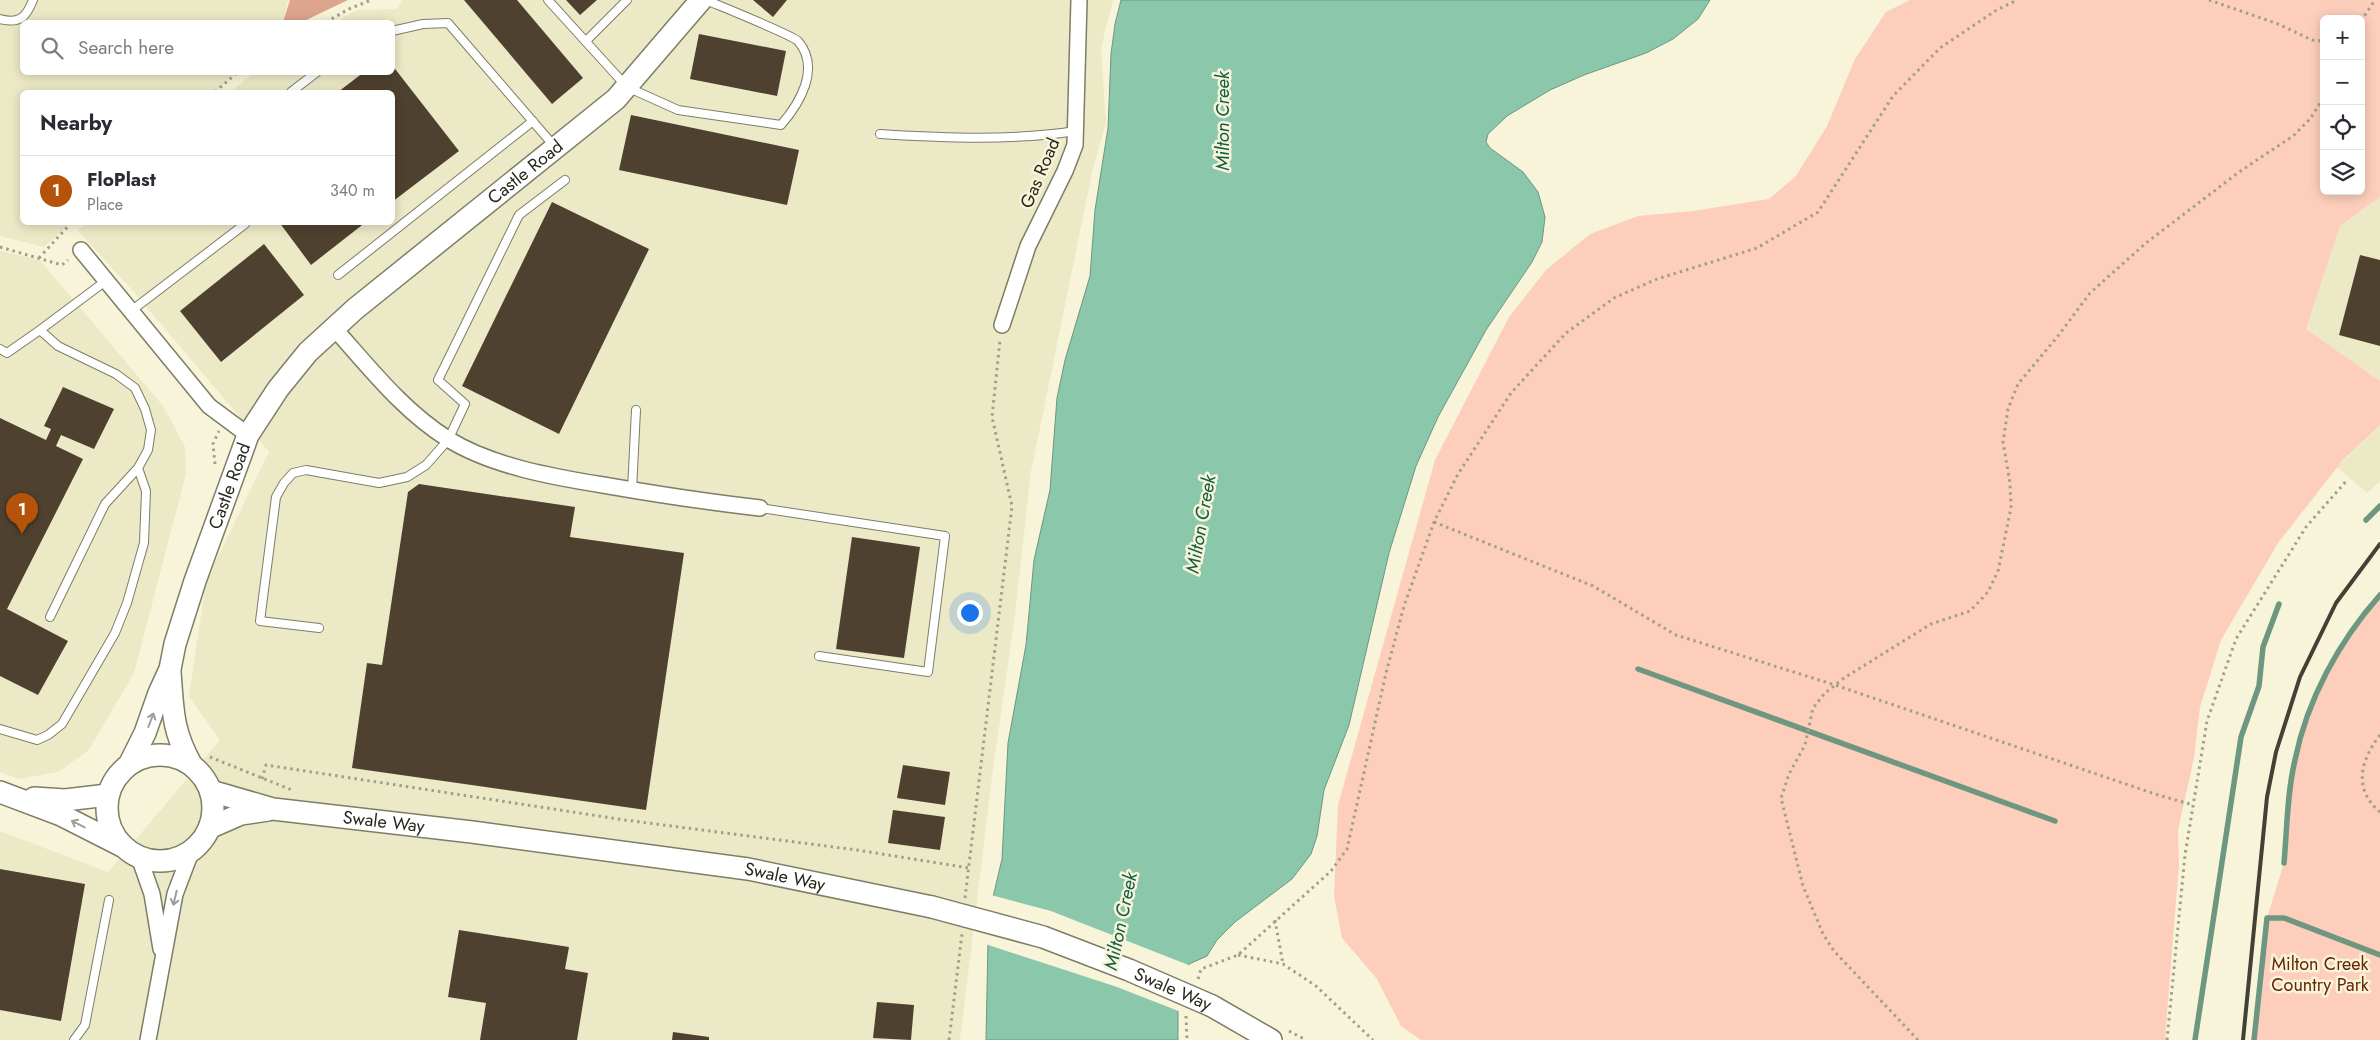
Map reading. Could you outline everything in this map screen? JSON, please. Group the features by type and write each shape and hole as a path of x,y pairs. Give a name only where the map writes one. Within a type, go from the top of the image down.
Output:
{"main road":[{"name":"Castle Road","path":"130,763 146,734 159,693 170,669 175,644 195,581 248,435 278,388 308,352 334,328 400,272 616,99 701,0"},
{"name":"Castle Road","path":"170,669 175,726 179,743 199,758"},
{"path":"5,794 60,815 131,852 157,861 174,859 191,852 202,841 210,828 213,809 211,791 203,776 199,758 160,754 144,756 130,763 112,782 106,813 111,831 131,852"},
{"name":"Swale Way","path":"211,791 273,809 472,832 748,868 932,907 1043,937 1129,970 1212,1006 1271,1040"},
{"path":"5,794 65,800 108,795"},
{"name":"Swale Way","path":"210,828 240,814 273,809"}],"street":[{"name":"Gas Road","path":"1002,325 1028,246 1069,163 1075,145 1079,0"},
{"path":"81,250 209,406 248,435"},
{"path":"334,328 408,409 448,440 506,465 565,479 694,501 760,508"},
{"path":"131,852 152,894 163,961"},
{"path":"148,1040 175,894 191,852"}],"lane":[{"path":"0,19 19,21 29,11 33,0"},
{"path":"548,0 627,87 678,110 781,125 796,107 806,85 806,57 797,40 706,0"},
{"path":"586,41 627,0"},
{"path":"395,30 423,24 448,23 556,146"},
{"path":"294,90 313,75"},
{"path":"338,275 533,121"},
{"path":"880,134 959,139 1045,136 1076,131"},
{"path":"319,628 260,621 276,496 293,473 306,470 379,483 407,476 426,465 448,440 465,404 438,380 519,216 565,180"},
{"path":"131,311 244,225"},
{"path":"0,349 7,353 107,280"},
{"path":"40,330 58,346 116,374 135,388 145,409 151,430 148,450 138,468 105,504 50,617"},
{"path":"632,490 636,410"},
{"path":"0,728 37,740 48,735 62,724 115,633 127,603 144,543 146,491 138,468"},
{"path":"760,508 945,536 928,672 819,656"},
{"path":"74,1040 85,1025 109,900"}],"path":[{"path":"330,20 371,0"},
{"path":"1373,1040 1316,986 1283,964 1238,955 1331,871 1347,849 1389,663 1404,606 1434,522 1458,474 1511,393 1566,333 1614,298 1657,279 1757,248 1818,212 1893,96 1940,48 1995,11 2017,0"},
{"path":"2209,0 2278,24 2312,40 2320,41"},
{"path":"2365,15 2375,0"},
{"path":"217,90 235,75"},
{"path":"1918,1040 1834,951 1823,934 1803,886 1781,798 1789,774 1806,738 1813,708 1835,685 1930,624 1970,611 1988,592 1998,571 2011,508 2010,483 2002,442 2008,409 2018,384 2058,336 2090,293 2146,243 2239,172 2293,136 2310,119 2320,103"},
{"path":"39,258 69,225"},
{"path":"0,247 62,265 81,250"},
{"path":"965,905 1012,506 992,417 1002,325"},
{"path":"2167,1040 2185,855 2207,721 2236,639 2306,527 2348,479"},
{"path":"1434,522 1593,586 1676,635 1835,685 2155,794 2193,805"},
{"path":"2380,735 2370,748 2360,781 2368,801 2380,812"},
{"path":"199,758 212,760 262,779 266,765 625,820 847,848 969,868"},
{"path":"1275,920 1283,964"},
{"path":"949,1040 962,932"}],"shaded area":[{"path":"0,0 288,0 283,20 20,20 20,75 235,75 217,90 20,90 20,225 69,225 44,247 0,236"},
{"path":"290,0 348,0 306,20 284,20"},
{"path":"402,0 1113,0 1101,48 1106,123 1093,168 1031,472 1014,623 992,777 960,1040 0,1040 0,831 108,872 220,740 189,697 206,581 269,452 134,292 78,231 84,225 395,225 395,90 233,90 251,75 395,75 395,20 340,20 357,10 397,9"},
{"path":"2380,197 2380,381 2306,329 2340,226"},
{"path":"0,251 40,260 163,406 185,447 186,474 134,673 88,751 58,772 19,779 0,772"},
{"path":"2380,425 2380,481 2367,493 2337,467"}],"green space":[{"path":"1910,0 2380,0 2380,197 2340,226 2306,329 2380,381 2380,425 2343,460 2278,543 2221,640 2200,707 2194,758 2178,830 2179,863 2165,1040 1421,1040 1401,1026 1377,979 1342,938 1334,896 1338,805 1435,460 1509,317 1546,270 1590,234 1638,216 1693,211 1769,199 1796,176 1827,126 1855,59 1886,12"},
{"name":"Milton Creek Country Park","path":"2380,595 2380,1040 2254,1040 2267,918 2284,863 2295,760 2319,686 2359,619"}],"water":[{"name":"Milton Creek","path":"1121,0 1710,0 1698,19 1673,39 1646,53 1584,75 1550,90 1507,116 1488,134 1486,142 1490,148 1523,172 1538,192 1545,217 1542,242 1532,262 1486,330 1438,417 1416,466 1389,553 1349,725 1324,790 1317,836 1311,854 1292,879 1235,922 1217,940 1207,956 1189,964 1178,1010 1178,1040 986,1040 988,942 993,897 1002,859 1008,743 1026,645 1034,560 1050,490 1057,398 1065,360 1090,276 1095,210 1108,128 1111,54 1115,24"}],"pier":[{"path":"991,895 1051,911 1191,966 1181,1012 1117,987 985,944"}],"building":[{"path":"464,0 517,0 583,78 552,104"},
{"path":"566,0 597,0 580,15"},
{"path":"753,0 787,0 773,17"},
{"path":"699,34 786,51 777,96 690,79"},
{"path":"395,69 459,151 395,200 395,90 341,90 360,75 395,75"},
{"path":"631,115 799,150 787,205 619,170"},
{"path":"552,202 649,249 559,434 462,386"},
{"path":"281,225 362,225 311,265"},
{"path":"264,244 304,295 221,362 180,311"},
{"path":"2360,255 2380,260 2380,346 2339,335"},
{"path":"63,387 114,409 94,449 61,435 56,446 83,459 7,609 68,641 38,695 0,676 0,418 46,440 51,429 44,426"},
{"path":"419,484 575,507 570,537 684,553 646,810 352,768 367,663 382,665 408,492"},
{"path":"852,537 920,547 904,658 836,649"},
{"path":"903,765 950,772 945,805 897,798"},
{"path":"893,810 945,817 940,850 888,843"},
{"path":"0,869 85,884 61,1021 0,1010"},
{"path":"459,930 569,947 565,969 588,973 577,1040 480,1040 486,1003 448,997"},
{"path":"877,1002 914,1005 911,1040 873,1038"},
{"path":"673,1032 709,1037 709,1040 672,1040"}],"waterway":[{"path":"2366,520 2380,506"},
{"path":"2284,863 2292,773 2300,738 2308,715 2316,694 2338,652 2380,595"},
{"path":"2195,1040 2241,737 2259,686 2263,647 2279,604"},
{"path":"1638,669 2055,821"},
{"path":"2254,1040 2267,918 2284,918 2380,955"}],"railway":[{"path":"2243,1040 2267,797 2276,752 2300,677 2336,603 2380,544"}],"place":[{"name":"FloPlast","path":"22,534"}]}
